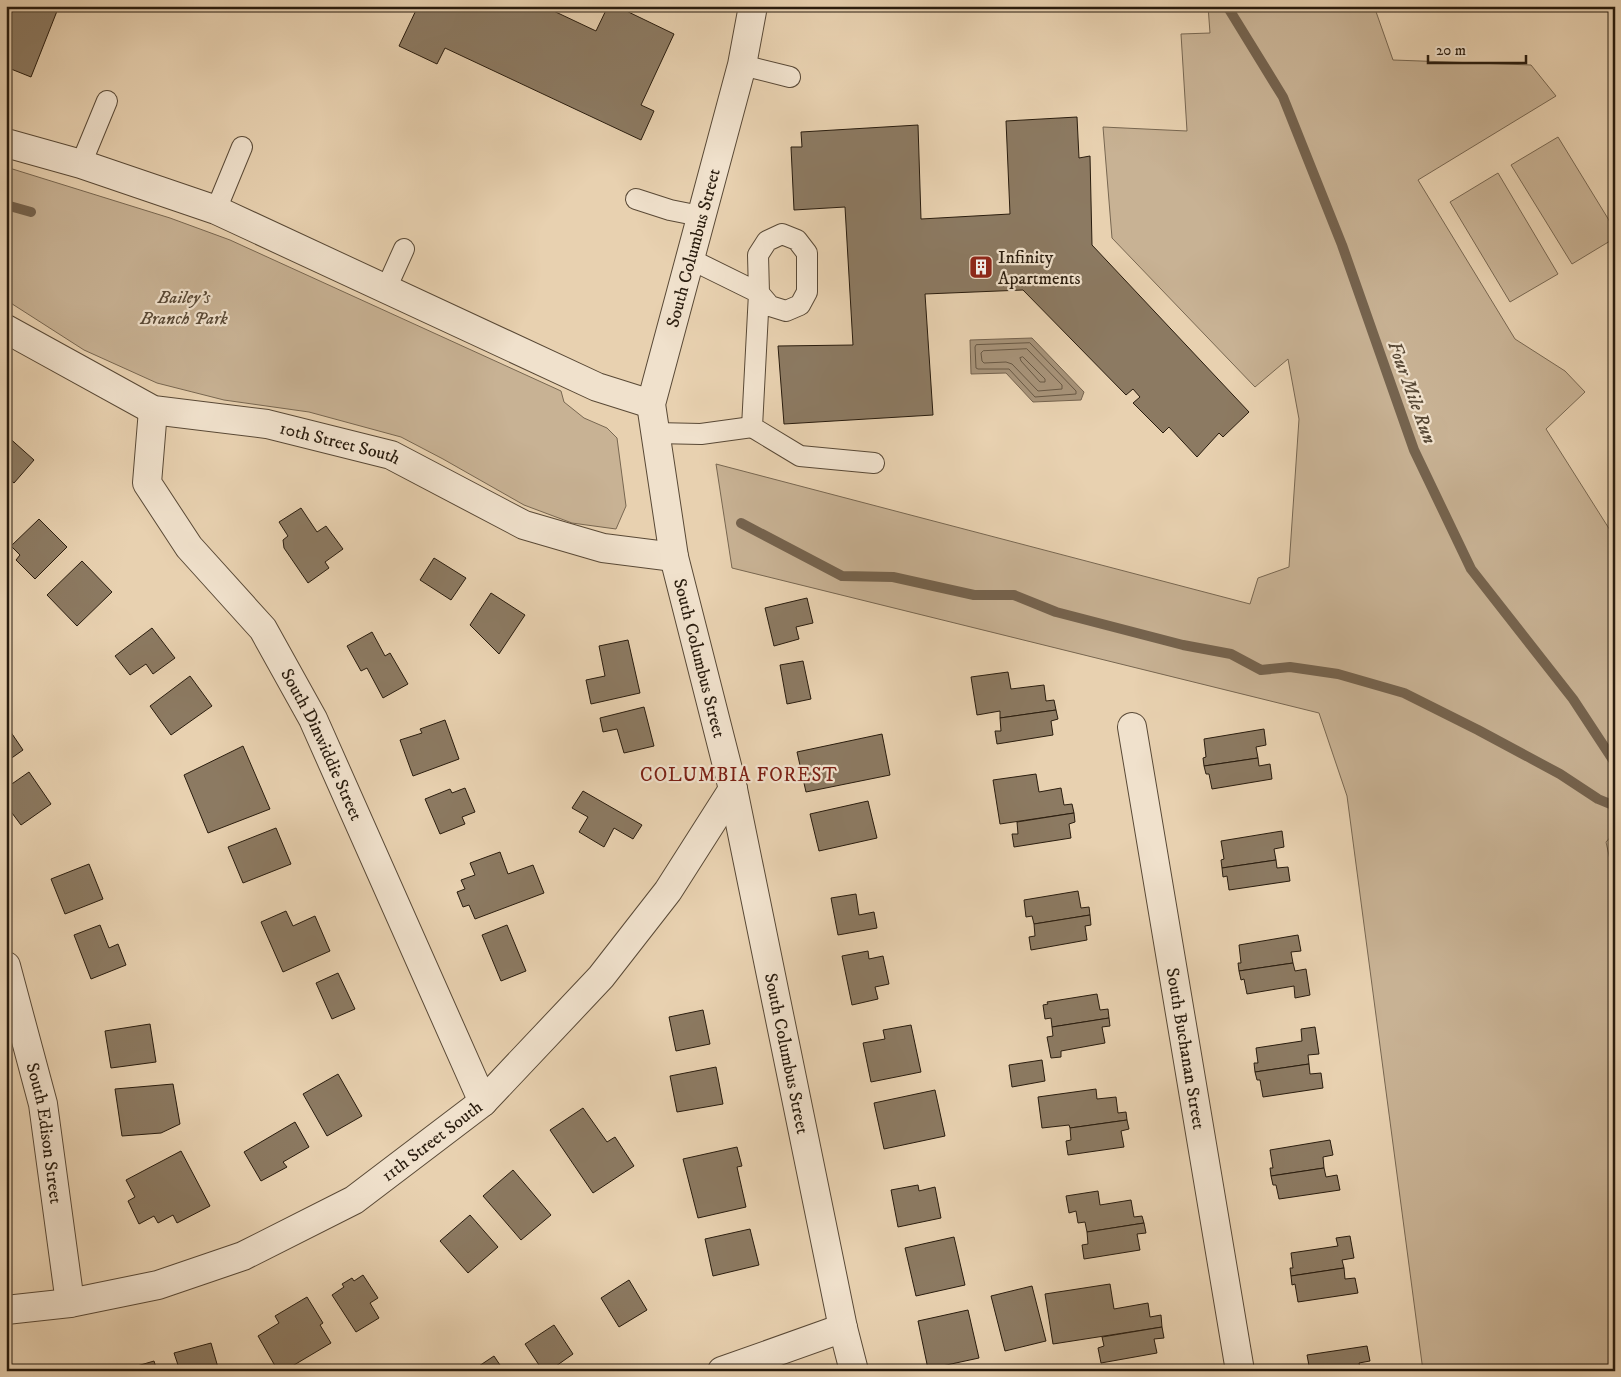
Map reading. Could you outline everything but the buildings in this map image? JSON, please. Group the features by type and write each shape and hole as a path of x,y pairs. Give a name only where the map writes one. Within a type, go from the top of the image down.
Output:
{"street":[{"name":"South Columbus Street","path":"752,6 742,65 651,404 674,557 733,788 843,1328 854,1371"},
{"path":"6,143 81,164 216,210 597,387 651,404"},
{"name":"10th Street South","path":"6,329 153,410 267,424 391,455 524,525 603,548 674,557"},
{"name":"South Dinwiddie Street","path":"153,410 147,483 189,547 263,629 313,719 483,1102"},
{"name":"South Buchanan Street","path":"1132,727 1240,1371"},
{"name":"11th Street South","path":"6,1310 70,1304 158,1284 243,1256 354,1200 483,1102 601,978 668,891 733,788"},
{"name":"South Edison Street","path":"6,966 44,1104 70,1304"},
{"path":"722,1371 843,1328"}],"lane":[{"path":"742,65 790,76"},
{"path":"81,164 107,100"},
{"path":"216,210 242,147"},
{"path":"636,199 670,210 700,216"},
{"path":"386,290 404,250"},
{"path":"690,259 759,293 752,427"},
{"path":"656,433 701,434 752,427 800,456 874,463"}],"green space":[{"path":"1208,6 1374,6 1393,60 1531,65 1556,96 1418,180 1515,339 1565,371 1585,392 1546,429 1615,538 1615,832 1606,842 1615,882 1615,1371 1423,1371 1347,796 1319,713 732,568 716,464 1250,604 1258,578 1289,567 1299,419 1288,359 1255,387 1112,238 1103,127 1187,131 1181,34 1210,33"},
{"path":"1558,137 1615,230 1615,238 1572,264 1511,165"},
{"name":"Bailey's Branch Park","path":"6,167 170,218 230,240 561,391 564,402 584,418 607,428 617,438 626,506 616,529 572,523 524,505 401,437 309,412 224,400 157,383 84,350 6,300"},
{"path":"1498,173 1558,274 1510,302 1450,202"}],"water":[{"path":"1032,338 1084,392 1081,400 1033,402 1006,373 971,374 970,340"}],"waterway":[{"name":"Four Mile Run","path":"1227,6 1283,97 1342,245 1414,450 1471,569 1573,699 1615,763"},
{"path":"6,205 31,212"},
{"path":"741,523 842,576 893,577 974,595 1014,595 1056,612 1183,645 1231,654 1261,670 1290,667 1338,674 1404,693 1478,730 1560,774 1598,799 1615,806"}],"place":[{"name":"Infinity Apartments","path":"981,267"}],"district":[{"name":"COLUMBIA FOREST","path":"739,774"}]}
